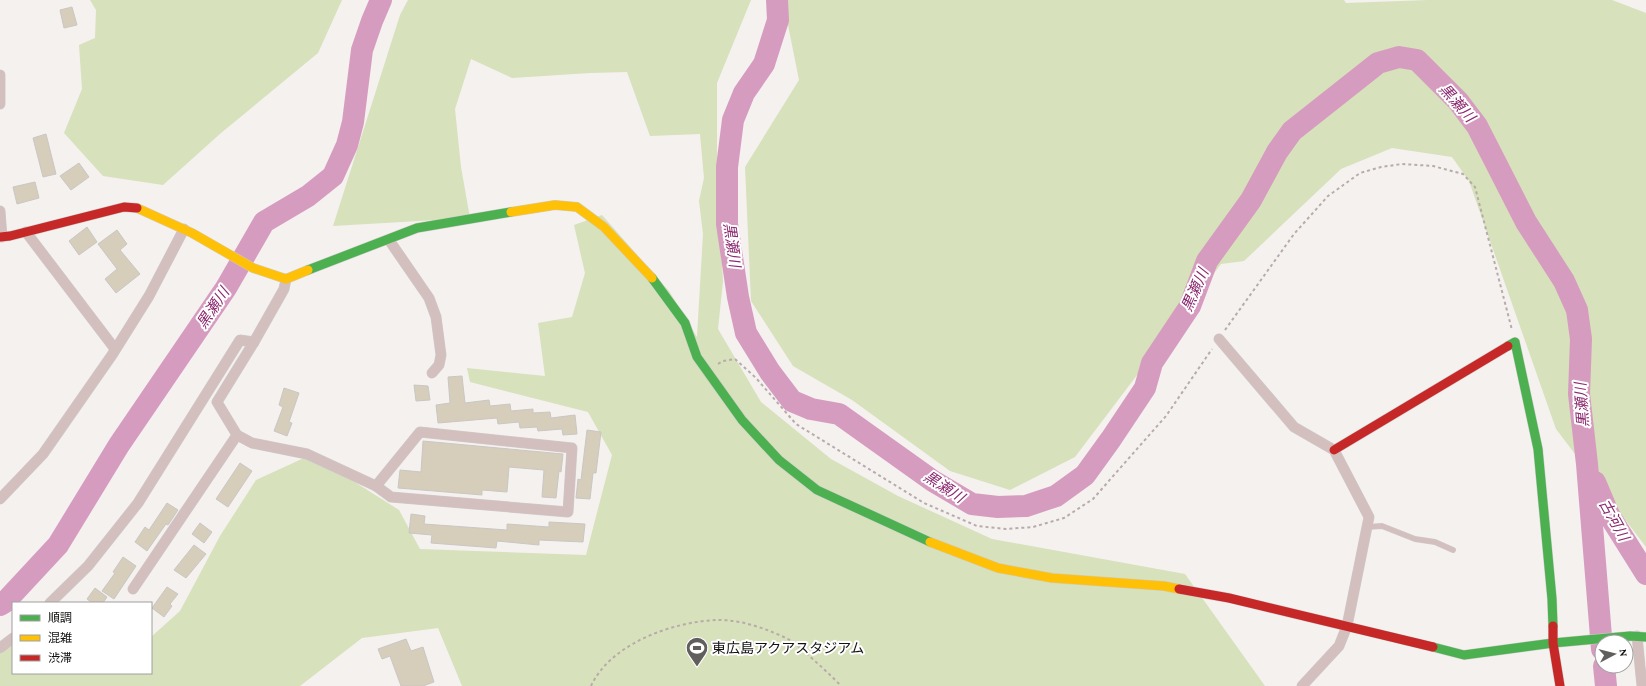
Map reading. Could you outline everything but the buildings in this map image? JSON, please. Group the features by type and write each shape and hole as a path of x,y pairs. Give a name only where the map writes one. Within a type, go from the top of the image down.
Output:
{"street":[{"path":"0,75 0,104"},
{"path":"0,211 1,237 124,207 136,207 188,231 253,268 282,278 389,240 417,228 555,205 577,207 604,227 647,271 685,323 697,357 708,373 742,420 779,460 817,490 938,546 998,568 1052,578 1164,586 1229,598 1464,654 1556,643 1638,636 1642,686"},
{"path":"0,499 43,454 115,349 188,231"},
{"path":"26,232 115,349"},
{"path":"389,240 429,298 436,316 441,356 439,365 432,372"},
{"path":"282,278 284,289 254,342 217,402 237,435 252,443 307,454 376,486 391,497 568,512 572,448 420,432 376,486"},
{"path":"1219,339 1294,427 1334,450 1370,517 1347,626 1339,646 1302,686"},
{"path":"51,602 88,566 138,503 240,340 254,342"},
{"path":"1334,450 1515,342 1538,449 1560,686"},
{"path":"133,589 237,435"},
{"path":"0,648 12,639"}],"lane":[{"path":"1367,527 1382,526 1416,539 1435,542 1453,550"}],"path":[{"path":"708,373 722,361 735,359 756,378 796,424 924,504 977,526 1006,529 1033,527 1064,518 1093,499 1166,416 1294,234 1328,196 1360,173 1381,167 1402,164 1433,166 1463,174 1475,187 1515,342"},
{"path":"590,686 605,664 637,640 683,624 720,620 752,625 793,642 828,672 841,686"}],"green space":[{"path":"90,0 342,0 318,53 221,133 163,185 103,176 64,133 82,89 79,45 95,38 96,10"},
{"path":"408,0 751,0 717,83 717,172 723,281 718,329 761,402 831,459 898,496 992,539 1185,574 1265,686 462,686 438,628 362,638 300,686 0,686 0,649 12,643 12,674 152,674 152,636 180,611 220,536 256,480 304,458 342,474 399,510 420,549 586,555 612,455 588,412 470,382 467,368 545,376 538,323 572,317 585,273 574,225 602,215 669,291 697,337 703,234 699,201 704,178 700,134 650,136 627,72 512,78 471,59 455,109 461,167 470,218 333,226 400,15"},
{"path":"783,0 1344,0 1346,3 1428,0 1612,0 1646,13 1646,547 1556,429 1469,181 1452,157 1392,148 1341,169 1244,261 1221,264 1075,457 1010,490 950,471 852,400 793,366 751,301 745,167 799,80"}],"waterway":[{"name":"黒瀬川","path":"0,605 5,602 58,545 119,445 226,288 264,222 308,196 333,176 347,145 353,122 362,50 381,0"},
{"name":"黒瀬川","path":"777,0 778,20 764,64 744,93 733,120 727,167 727,224 738,297 746,333 770,372 792,401 811,409 839,414 933,481 972,504 998,507 1026,506 1056,496 1085,475 1145,388 1152,363 1190,306 1207,261 1251,200 1277,152 1292,131 1378,63 1399,57 1417,60 1458,101 1477,126 1526,222 1564,281 1577,310 1581,339 1579,394 1587,464 1601,634"},
{"name":"古河川","path":"1595,482 1609,515 1646,574"},
{"name":"黒瀬川","path":"1605,674 1606,686"}],"traffic: fast":[{"path":"308,270 417,228 511,212"},
{"path":"652,278 685,323 697,357 742,420 779,460 817,490 930,542"},
{"path":"1508,346 1515,342 1538,449 1552,599 1553,626"},
{"path":"1433,647 1464,655 1553,643 1630,636 1646,637"}],"traffic: slow":[{"path":"511,212 555,205 577,207 604,227 652,278"},
{"path":"137,208 192,233 253,268 286,279 308,270"},
{"path":"930,542 998,568 1052,578 1164,586 1179,589"}],"traffic: jam":[{"path":"0,237 10,236 124,207 137,208"},
{"path":"1334,450 1508,346"},
{"path":"1179,589 1229,598 1433,647"},
{"path":"1553,626 1553,643 1560,686"}],"place":[{"name":"東広島アクアスタジアム","path":"697,668"}]}
